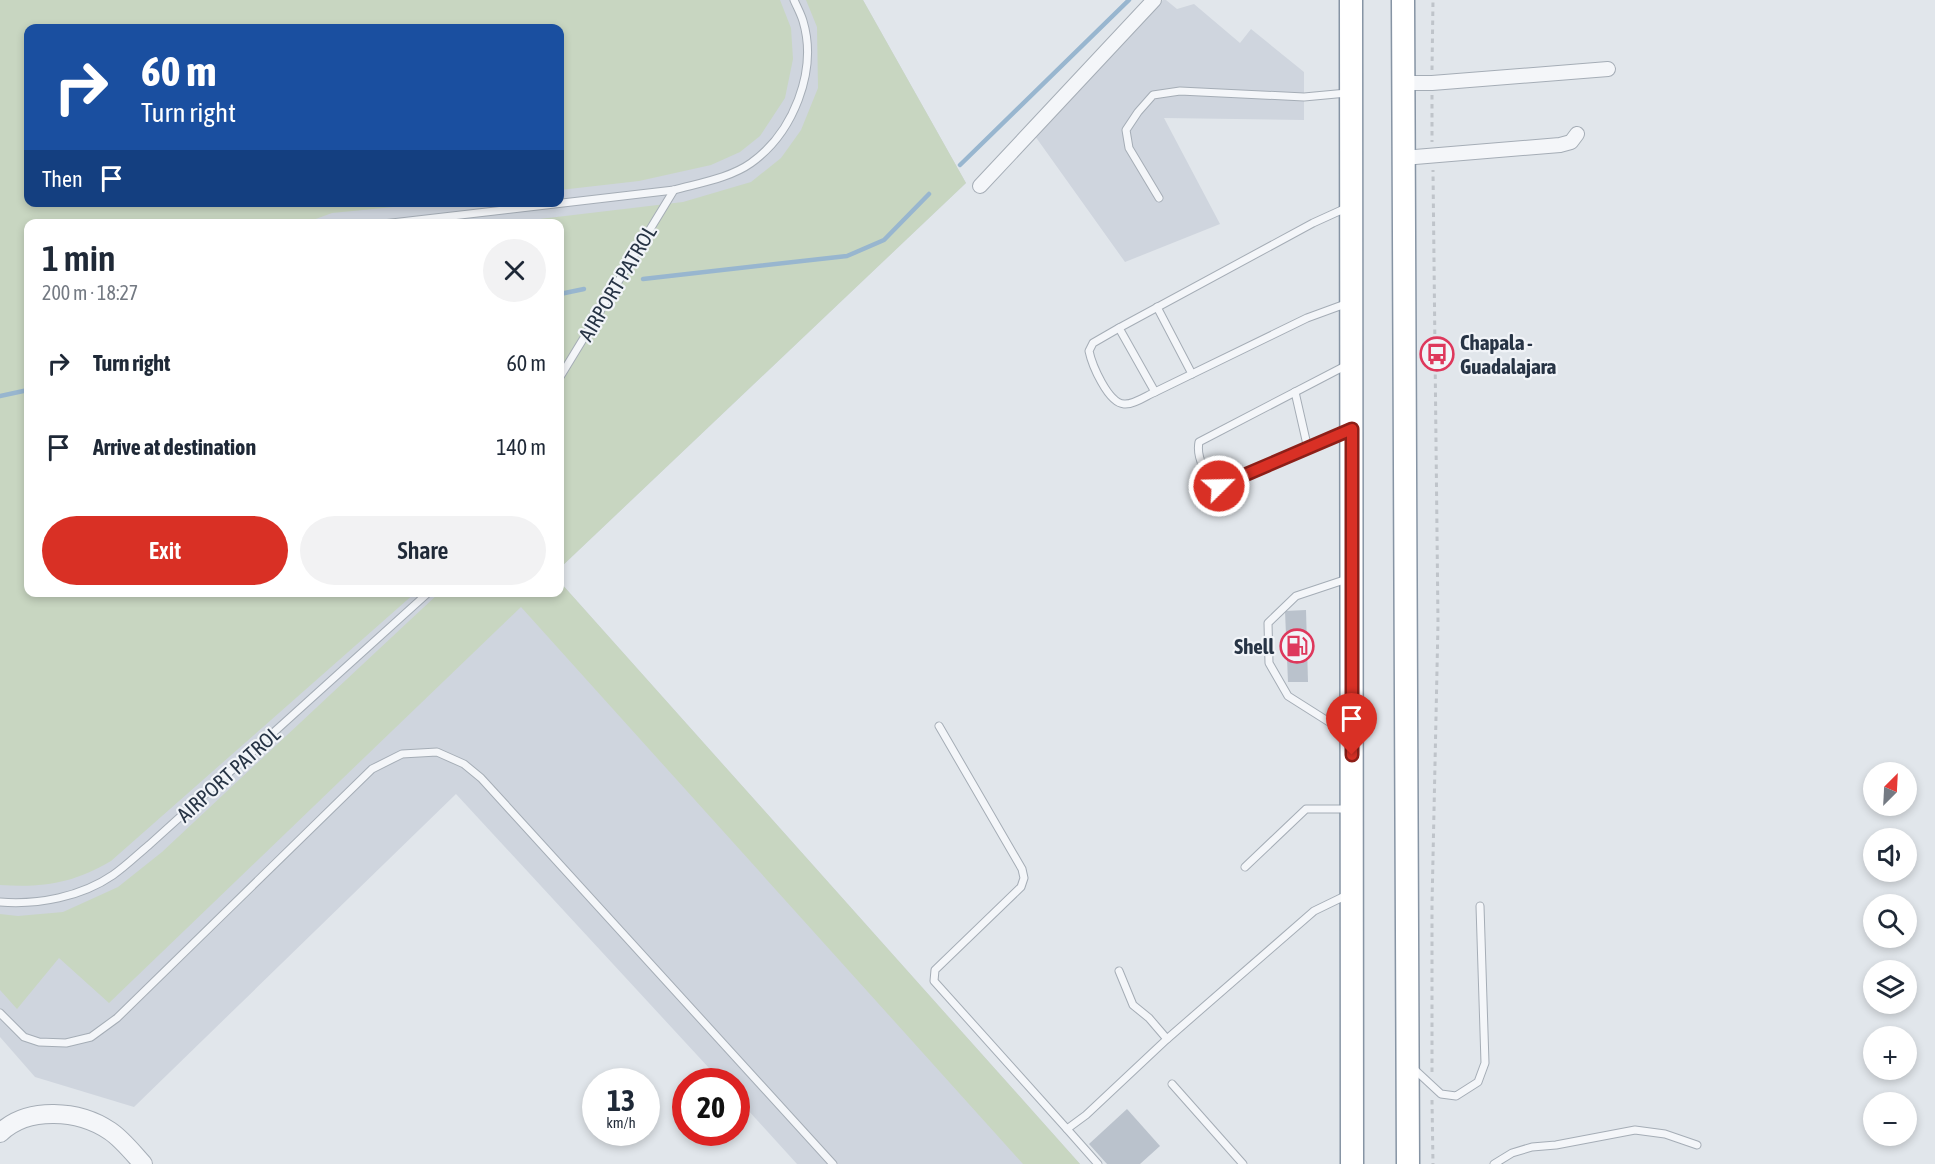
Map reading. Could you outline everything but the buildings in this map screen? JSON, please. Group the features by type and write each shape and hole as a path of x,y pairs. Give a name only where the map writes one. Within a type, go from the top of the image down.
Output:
{"highway":[{"path":"1351,0 1352,1164"},
{"path":"1403,0 1408,1164"}],"street":[{"path":"980,186 1154,0"},
{"path":"1403,83 1432,83 1608,69"},
{"path":"1403,158 1560,145 1571,142 1577,134"},
{"path":"0,1133 6,1127 24,1118 44,1114 65,1115 88,1120 110,1131 143,1164"}],"lane":[{"name":"AIRPORT PATROL","path":"564,203 674,190 718,178 750,164 769,148 785,127 798,104 805,77 807,50 803,21 794,0"},
{"path":"1159,198 1129,148 1126,130 1153,95 1180,91 1304,97 1351,93"},
{"name":"AIRPORT PATROL","path":"564,369 674,190"},
{"path":"1351,206 1313,223 1119,328 1093,343 1089,351 1108,396 1116,402 1127,405 1307,318 1352,302"},
{"name":"AIRPORT PATROL","path":"426,219 528,207"},
{"path":"1157,307 1192,374"},
{"path":"1119,328 1155,392"},
{"path":"1352,363 1199,442 1197,451 1211,482 1219,486 1352,429"},
{"path":"1295,392 1308,448"},
{"path":"1352,578 1296,596 1268,623 1269,663 1288,696 1353,736"},
{"name":"AIRPORT PATROL","path":"0,902 50,900 80,892 112,875 149,845 423,597"},
{"path":"939,726 1022,869 1024,878 1021,887 935,970 934,981 1098,1164"},
{"path":"0,1013 24,1037 39,1041 66,1043 91,1037 117,1018 372,769 402,754 437,752 464,764 481,778 833,1164"},
{"path":"1245,867 1306,809 1352,809"},
{"path":"1068,1128 1086,1115 1167,1039 1314,911 1352,893"},
{"path":"1407,1062 1441,1094 1456,1096 1478,1082 1485,1063 1480,906"},
{"path":"1119,971 1133,1005 1149,1018 1167,1039"},
{"path":"1172,1084 1243,1164"},
{"path":"1494,1164 1512,1153 1532,1147 1556,1145 1635,1130 1665,1134 1697,1145"}],"path":[{"path":"1433,0 1432,156 1438,623 1432,905 1433,1164"}],"shaded area":[{"path":"0,0 863,0 966,183 564,564 564,219 24,219 24,597 564,597 564,586 1080,1164 797,1164 750,1112 750,1068 709,1068 456,794 134,1107 35,1077 0,1037"},
{"path":"1163,0 1177,9 1194,4 1240,43 1251,29 1304,72 1304,120 1164,118 1220,224 1125,262 1035,136"}],"green space":[{"path":"0,0 780,0 791,28 793,59 785,98 760,136 740,152 711,165 639,181 564,190 564,24 24,24 24,207 394,207 332,213 316,219 24,219 24,597 410,597 111,861 84,874 58,882 30,886 0,885"},
{"path":"806,0 863,0 966,183 564,564 564,219 539,219 683,202 751,182 781,158 801,130 818,88 817,27"},
{"path":"564,586 1080,1164 1023,1164 521,607 109,1003 59,958 17,1009 0,990 0,914 18,916 63,912 118,887 162,852 435,597 564,597"}],"waterway":[{"path":"960,165 1129,0"},
{"path":"643,279 847,256 884,240 929,194"},
{"path":"564,293 584,289"},
{"path":"0,396 24,391"}],"place":[{"name":"Chapala - Guadalajara","path":"1437,354"},
{"name":"Shell","path":"1297,646"}],"route":[{"path":"1219,486 1352,429 1352,755"}]}
